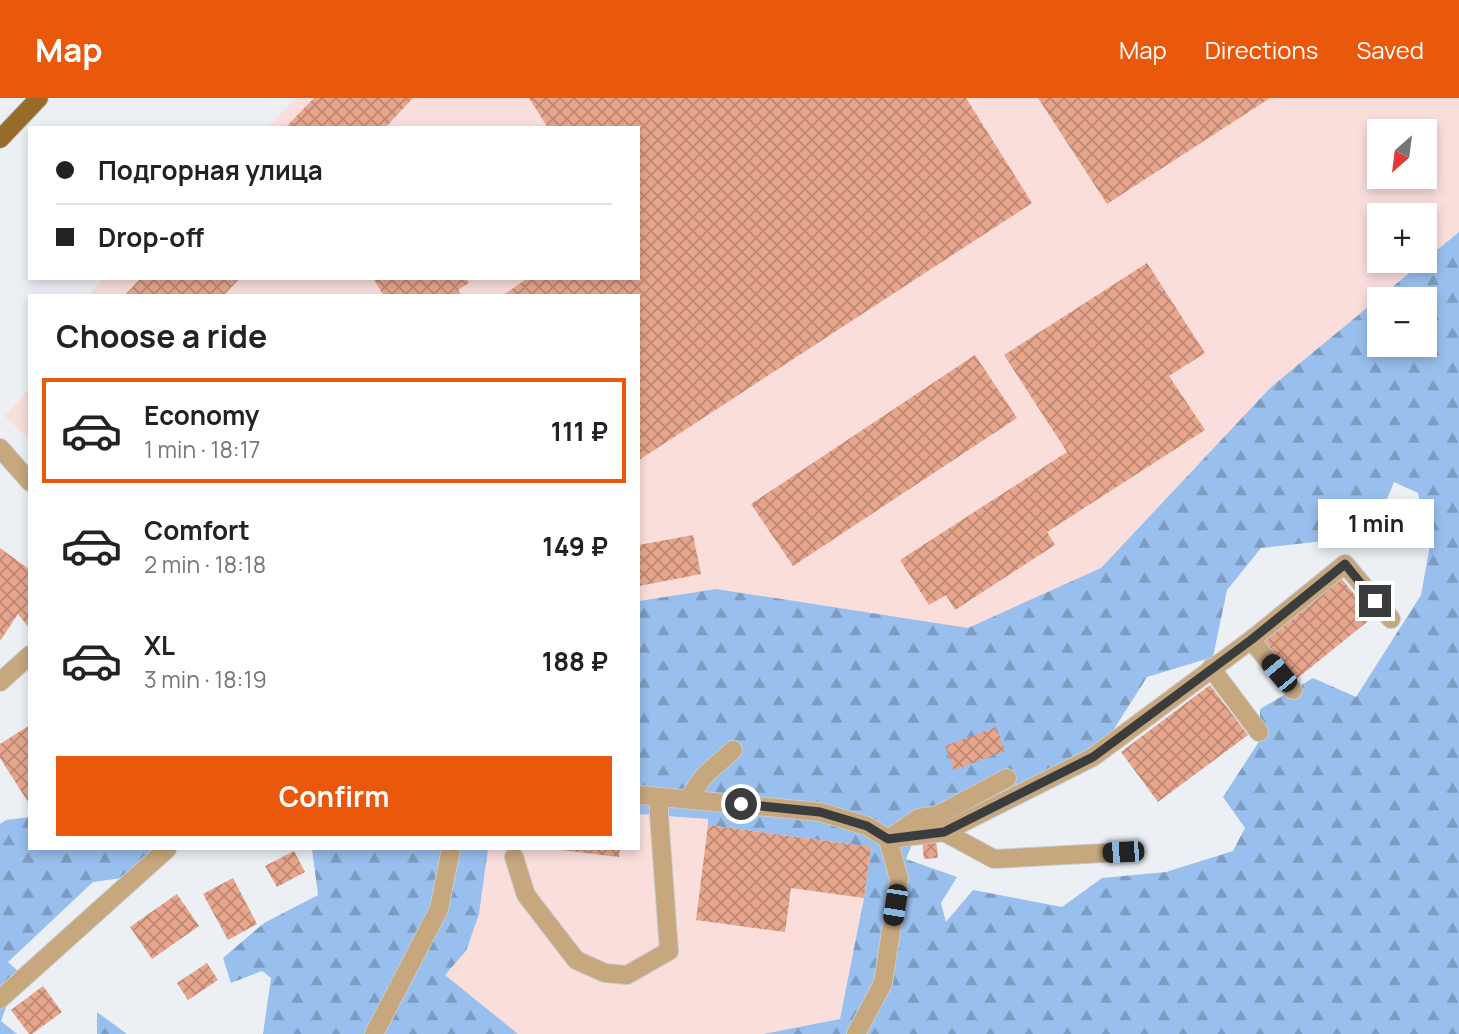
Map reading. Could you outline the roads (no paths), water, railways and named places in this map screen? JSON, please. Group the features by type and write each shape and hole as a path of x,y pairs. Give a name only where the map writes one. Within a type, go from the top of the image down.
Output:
{"main road":[{"path":"0,139 39,98"}],"street":[{"path":"0,448 28,480"},
{"path":"640,794 820,812 867,826 888,839 944,832 1093,757 1251,640 1345,564 1391,619"},
{"path":"1251,640 1293,690"},
{"path":"0,682 28,657"},
{"path":"1211,668 1259,733"},
{"path":"688,799 704,776 733,750"},
{"path":"888,839 919,818 938,815 1007,778"},
{"path":"514,857 526,895 576,960 605,974 627,975 669,951 659,796"},
{"path":"944,832 994,859 1123,852"},
{"path":"856,1034 883,982 899,879 888,839"},
{"path":"0,999 166,850"},
{"path":"374,1034 439,909 451,850"}]}
